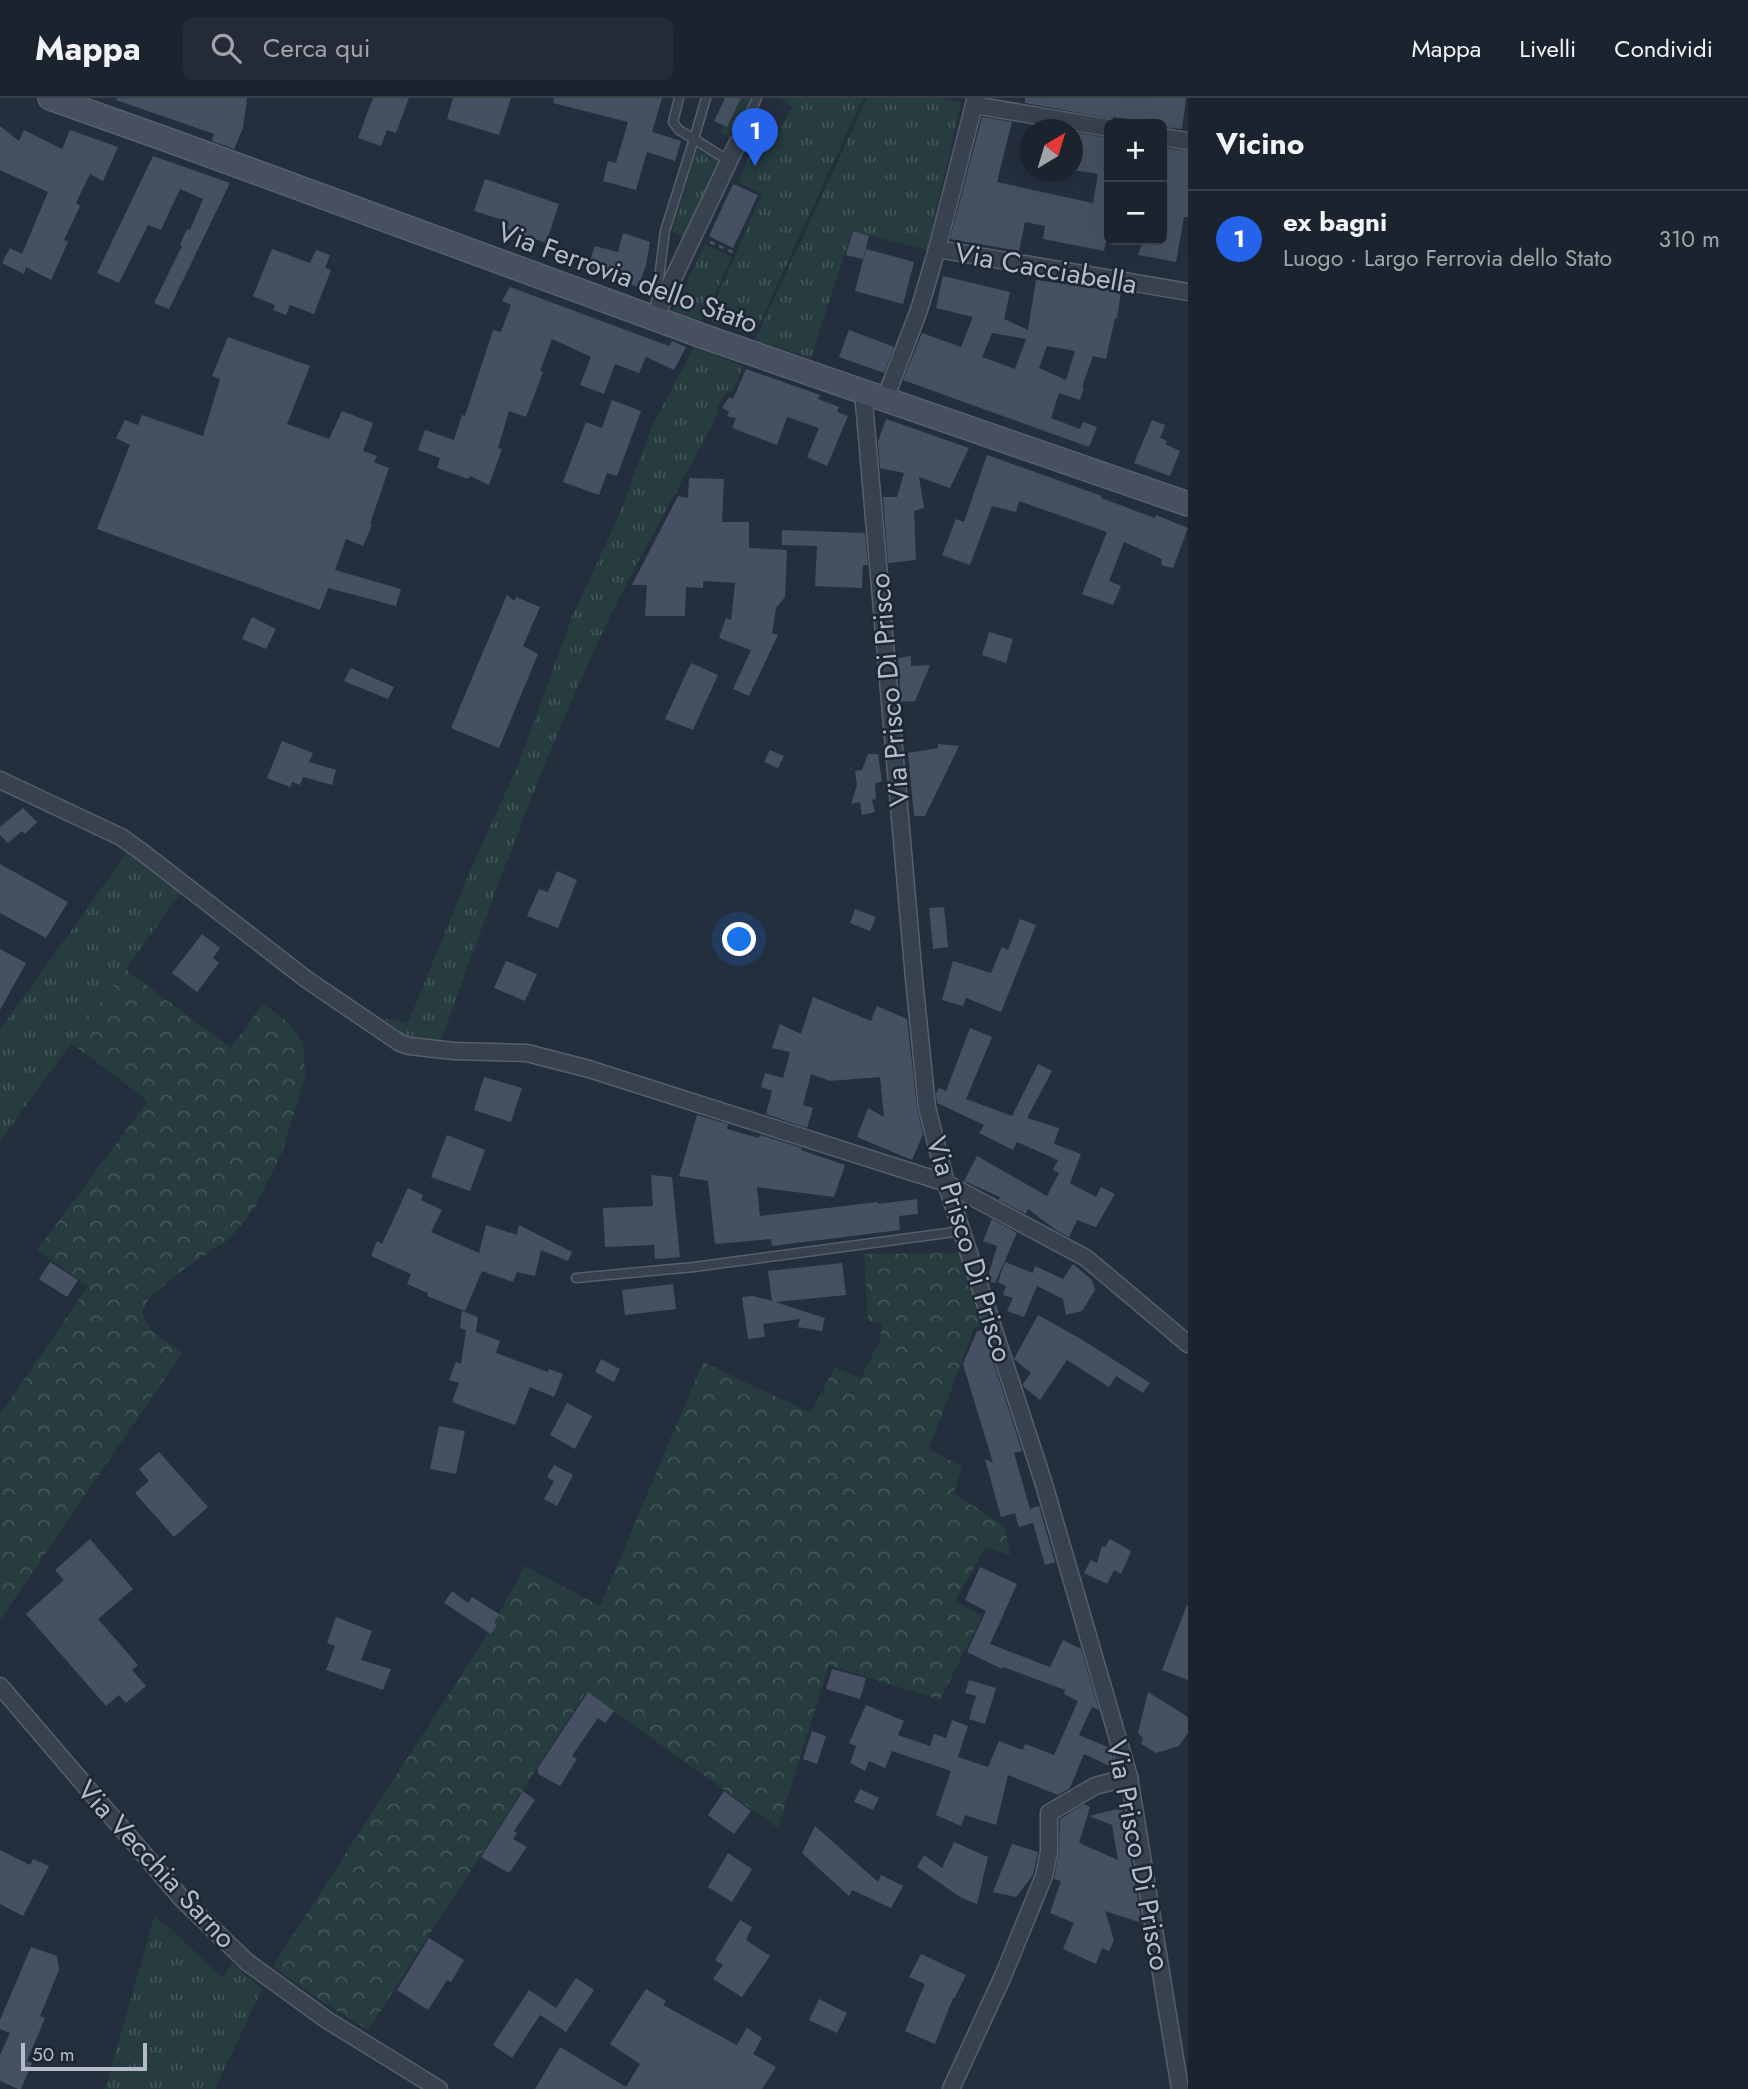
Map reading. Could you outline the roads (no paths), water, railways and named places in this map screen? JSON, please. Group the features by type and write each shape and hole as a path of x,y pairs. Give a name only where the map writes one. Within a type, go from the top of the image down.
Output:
{"main road":[{"name":"Via Ferrovia dello Stato","path":"50,98 654,319 1188,504"}],"street":[{"path":"937,249 974,102 1104,127"},
{"path":"1167,137 1188,141"},
{"path":"654,319 737,144"},
{"name":"Via Cacciabella","path":"885,399 919,310 937,249 1188,292"},
{"name":"Via Prisco Di Prisco","path":"863,391 927,1107 946,1182 1044,1481 1129,1777 1180,2089"},
{"path":"0,780 132,845 306,979 400,1043 454,1051 527,1053 589,1069 946,1182 1086,1258 1188,1343"},
{"name":"Via Vecchia Sarno","path":"0,1686 183,1899 247,1962 327,2020 439,2089"},
{"path":"951,2089 1003,1976 1044,1876 1049,1852 1049,1813 1096,1786 1129,1777"}],"lane":[{"path":"679,98 673,122 679,130 729,161"},
{"path":"654,319 666,231 706,98"},
{"path":"737,144 757,98"},
{"path":"576,1278 694,1267 962,1231"}],"place":[{"name":"ex bagni","path":"755,166"}]}
